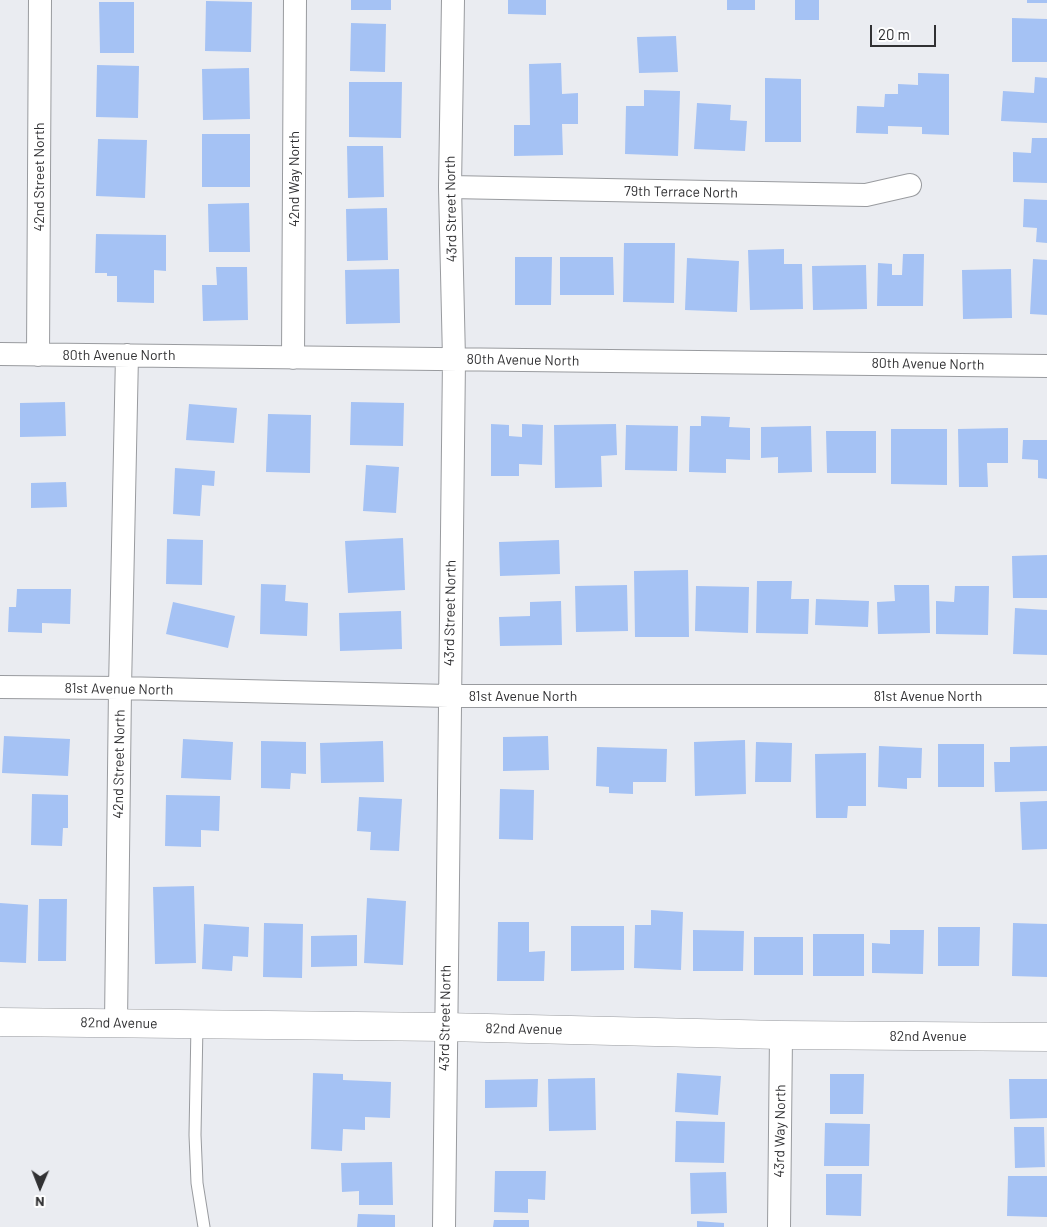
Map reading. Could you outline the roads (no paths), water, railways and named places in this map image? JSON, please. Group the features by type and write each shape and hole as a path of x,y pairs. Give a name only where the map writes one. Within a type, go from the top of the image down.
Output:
{"street":[{"name":"42nd Street North","path":"38,354 40,0"},
{"name":"42nd Way North","path":"293,358 295,0"},
{"name":"43rd Street North","path":"444,1227 454,359 450,187 453,0"},
{"name":"79th Terrace North","path":"450,187 866,195 910,186"},
{"name":"80th Avenue North","path":"0,354 1047,366"},
{"name":"42nd Street North","path":"116,1023 120,688 127,355"},
{"name":"81st Avenue North","path":"0,688 120,688 449,696 1047,696"},
{"name":"82nd Avenue","path":"0,1022 781,1035 1047,1037"},
{"name":"43rd Way North","path":"779,1227 781,1035"}],"lane":[{"path":"197,1024 196,1183 204,1227"}]}
